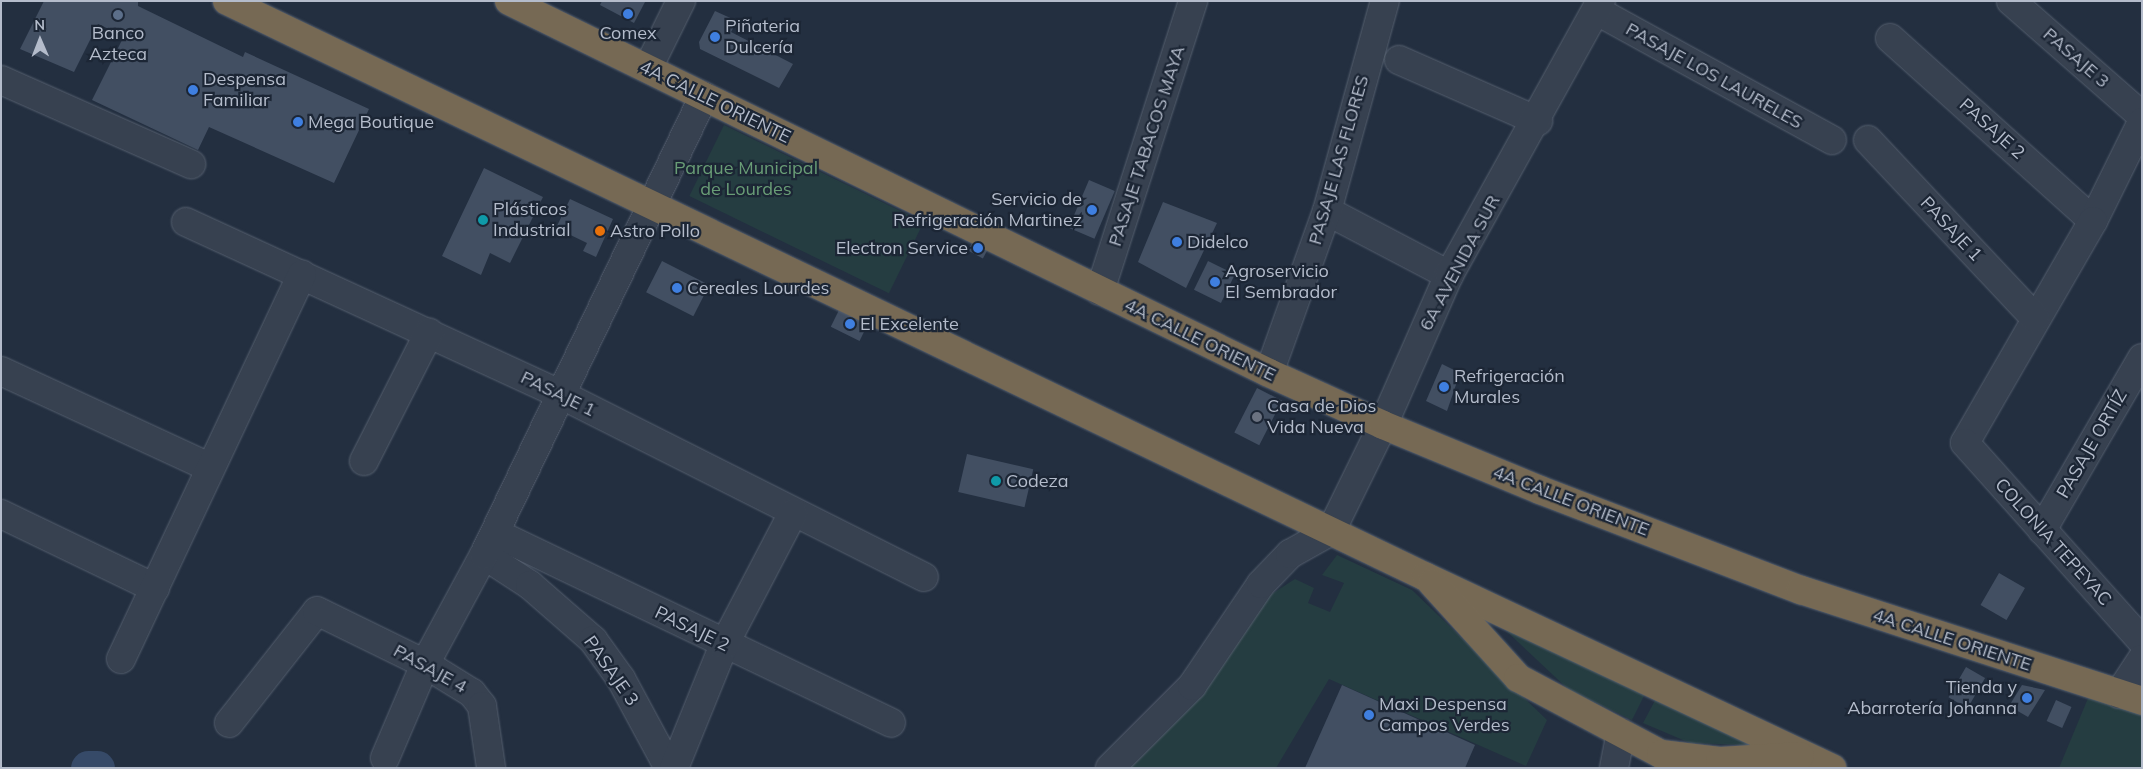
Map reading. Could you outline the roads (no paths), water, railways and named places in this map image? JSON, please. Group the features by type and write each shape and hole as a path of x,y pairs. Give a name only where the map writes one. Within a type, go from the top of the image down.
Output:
{"highway":[{"path":"228,1 1426,577 1832,768"},
{"name":"4A CALLE ORIENTE","path":"509,1 1268,374 1383,425 1540,490 1800,590 2130,697"},
{"path":"1426,577 1518,678 1621,733 1655,761 1720,761 1804,756"}],"street":[{"path":"648,68 682,1"},
{"name":"PASAJE TABACOS MAYA","path":"1100,291 1193,1"},
{"name":"PASAJE LAS FLORES","path":"1268,374 1327,212 1385,1"},
{"name":"PASAJE 3","path":"2011,1 2142,116"},
{"name":"6A AVENIDA SUR","path":"1332,531 1383,425 1449,275 1538,121 1599,6"},
{"name":"PASAJE LOS LAURELES","path":"1599,6 1832,140"},
{"name":"PASAJE 2","path":"1890,38 2093,221"},
{"path":"1399,60 1538,121"},
{"path":"1,80 190,164"},
{"path":"385,758 425,664 490,544 704,96"},
{"path":"2035,318 2093,221 2142,122"},
{"name":"PASAJE 1","path":"1868,140 2035,318"},
{"path":"1327,212 1449,275"},
{"name":"PASAJE 1","path":"186,222 562,395 793,513 924,577"},
{"path":"121,659 209,467 302,274"},
{"name":"COLONIA TEPEYAC","path":"2035,318 1965,443 2142,641"},
{"path":"364,461 429,333"},
{"name":"PASAJE ORTÍZ","path":"2042,530 2142,358"},
{"path":"1,371 209,467"},
{"path":"674,768 724,645 793,513"},
{"path":"1,514 155,588"},
{"path":"1110,768 1192,686 1261,584 1290,554 1332,531"},
{"name":"PASAJE 3","path":"490,544 530,585 593,640 620,679 669,768"},
{"name":"PASAJE 2","path":"490,544 724,645 891,722"},
{"name":"PASAJE 4","path":"229,723 317,611 425,664 472,693 482,706 491,768"},
{"path":"2130,697 2142,659"},
{"path":"1614,768 1621,733"}],"waterway":[{"path":"88,768 97,768"}],"place":[{"name":"Comex","path":"628,14"},
{"name":"Banco Azteca","path":"118,15"},
{"name":"Piñateria Dulcería","path":"715,37"},
{"name":"Despensa Familiar","path":"193,90"},
{"name":"Mega Boutique","path":"298,122"},
{"name":"Servicio de Refrigeración Martinez","path":"1092,210"},
{"name":"Plásticos Industrial","path":"483,220"},
{"name":"Astro Pollo","path":"600,231"},
{"name":"Didelco","path":"1177,242"},
{"name":"Electron Service","path":"978,248"},
{"name":"Agroservicio El Sembrador","path":"1215,282"},
{"name":"Cereales Lourdes","path":"677,288"},
{"name":"El Excelente","path":"850,324"},
{"name":"Refrigeración Murales","path":"1444,387"},
{"name":"Casa de Dios Vida Nueva","path":"1257,417"},
{"name":"Codeza","path":"996,481"},
{"name":"Tienda y Abarrotería Johanna","path":"2027,698"},
{"name":"Maxi Despensa Campos Verdes","path":"1369,715"}],"park label":[{"name":"Parque Municipal de Lourdes","path":"746,179"}]}
